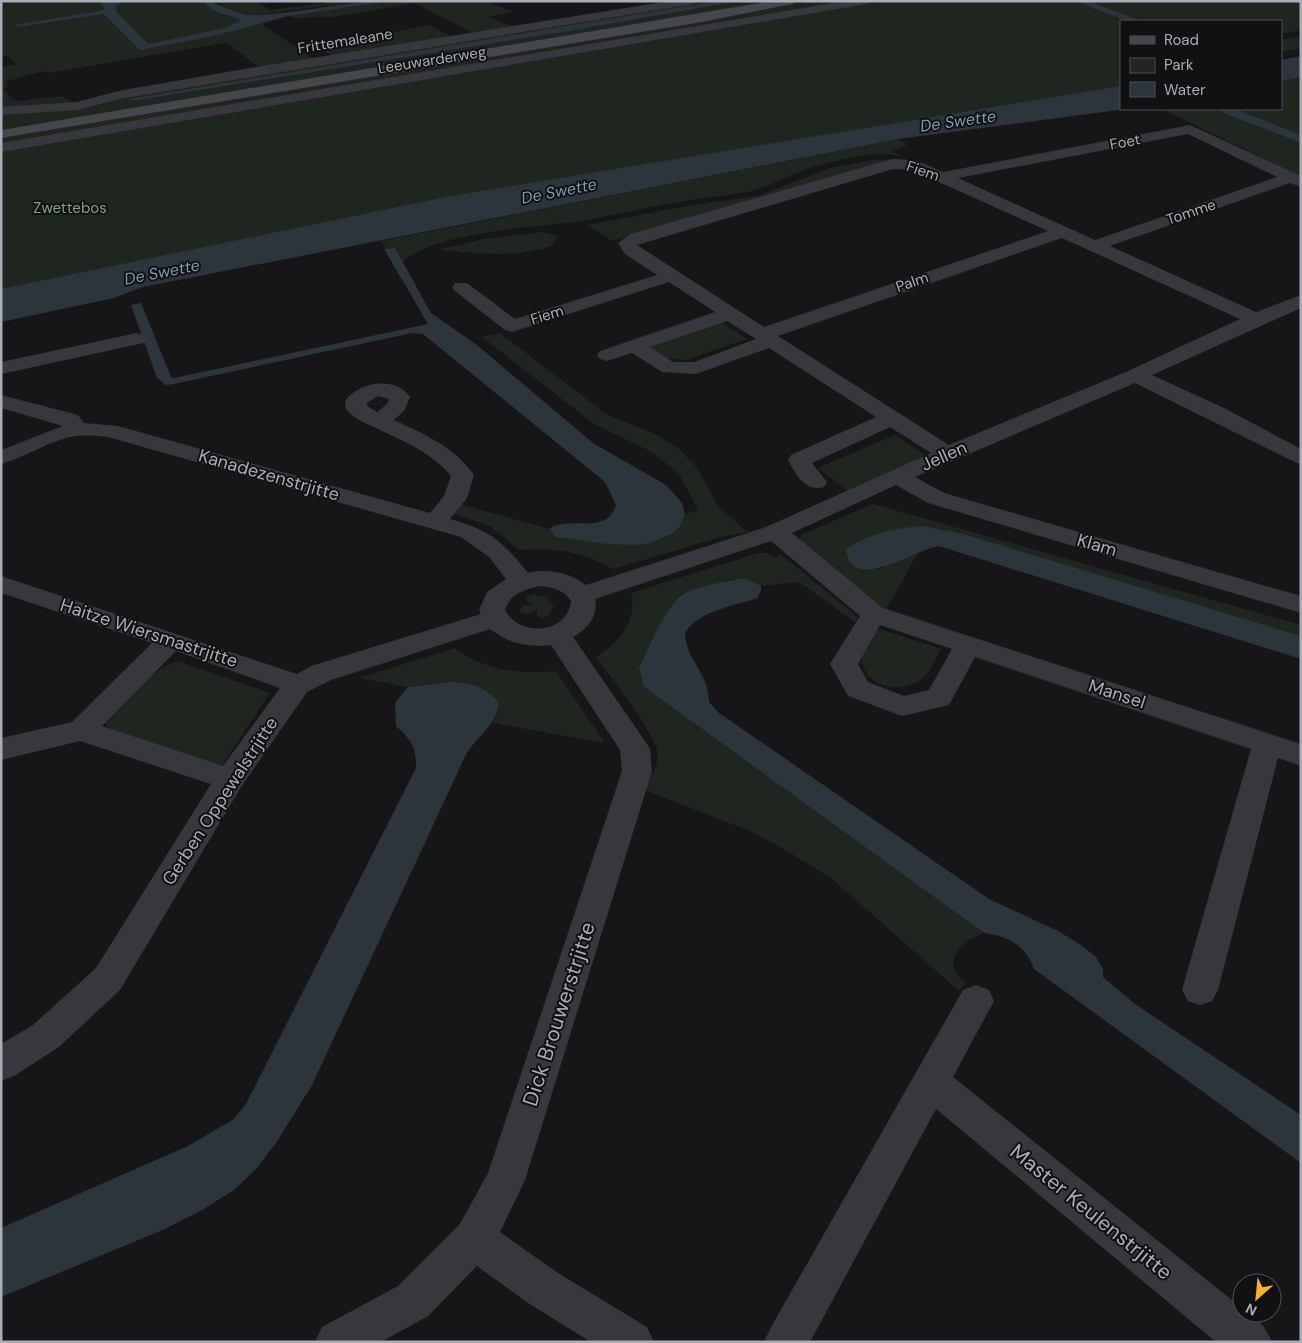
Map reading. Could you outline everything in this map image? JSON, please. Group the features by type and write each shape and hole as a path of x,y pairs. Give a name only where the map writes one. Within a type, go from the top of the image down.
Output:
{"main road":[{"name":"Leeuwarderweg","path":"1,134 682,22 792,1"}],"street":[{"name":"Frittemaleane","path":"1,111 78,106 118,95 245,72 693,1"},
{"name":"Leeuwarderweg","path":"1,148 867,1"},
{"name":"Foet","path":"940,177 1190,129 1294,180"},
{"name":"Fiem","path":"947,454 631,250 627,243 636,238 892,164 915,165 1256,319"},
{"name":"Tomme","path":"1094,246 1294,180"},
{"name":"Palm","path":"768,337 1062,232"},
{"name":"Fiem","path":"461,287 512,326 671,276"},
{"name":"Jellen","path":"580,595 775,532 947,454 1135,375 1256,319 1301,301"},
{"path":"607,355 730,313"},
{"path":"634,346 669,368 696,368 768,337"},
{"path":"1,368 137,339"},
{"path":"1135,375 1216,413 1301,458"},
{"path":"1,401 70,420 77,428"},
{"path":"816,482 805,471 799,460 892,418"},
{"path":"377,422 420,441 454,462 463,476 455,498 435,522"},
{"name":"Kanadezenstrjitte","path":"1,458 57,433 77,428 110,431 470,532 486,542 505,560 521,581"},
{"name":"Klam","path":"898,477 936,498 1301,605"},
{"name":"Mansel","path":"775,532 874,614 1301,755"},
{"path":"539,578 556,580 571,586 580,595 584,606 581,617 572,626 557,634 538,638 519,636 504,630 494,619 491,608 496,597 506,587 521,581 539,578"},
{"name":"Haitze Wiersmastrjitte","path":"1,584 273,674 297,685"},
{"path":"874,614 844,664 858,689 902,706 939,698 968,645"},
{"name":"Gerben Oppewalstrjitte","path":"1,1064 46,1036 108,980 230,779 297,685 321,673 494,619"},
{"name":"Dick Brouwerstrjitte","path":"336,1342 414,1301 475,1239 505,1180 637,771 635,749 557,634"},
{"path":"81,730 170,641"},
{"path":"1,749 81,730 230,779"},
{"path":"1200,990 1267,743"},
{"path":"786,1342 976,1001"},
{"name":"Master Keulenstrjitte","path":"932,1082 1250,1342"},
{"path":"475,1239 543,1288 632,1342"}],"green space":[{"path":"22,1 100,1 104,9 99,11 15,25 19,27 104,14 140,49 218,35 267,20 263,25 313,59 260,68 230,45 223,43 50,73 44,71 7,81 7,87 3,89 16,101 62,96 74,103 1,109 1,67 15,64 9,57 1,56 1,3"},
{"path":"129,1 202,1 222,15 239,19 240,22 224,28 147,44 116,11 116,5"},
{"path":"216,1 256,1 270,10 337,1 369,1 252,15 232,11"},
{"path":"390,1 485,1 513,12 489,17 515,28 475,34 415,3 327,18 317,16 294,18 289,16"},
{"path":"703,1 778,1 1,130 1,114 63,110 153,90"},
{"path":"804,1 859,1 1,146 1,136"},
{"name":"Zwettebos","path":"885,1 1075,1 1124,20 1120,20 1120,86 1032,101 1,295 1,150"},
{"path":"1088,1 1301,1 1301,30 1282,34 1282,20 1139,20"},
{"path":"429,25 455,38 334,57 318,47"},
{"path":"1301,36 1301,48 1282,52 1282,40"},
{"path":"1301,77 1301,135 1236,110 1282,110 1282,81"},
{"path":"1164,110 1222,110 1226,114 1301,143 1301,177"},
{"path":"898,139 907,145 893,151 901,156 852,157 804,170 765,187 743,193 672,203 587,220 456,238 431,246 410,256 397,269 382,241"},
{"path":"879,159 895,161 612,241 588,225 676,208 761,195 830,168"},
{"path":"542,232 558,236 552,246 524,253 438,250 484,239"},
{"path":"718,320 747,339 686,360 664,358 645,344"},
{"path":"500,333 606,414 657,435 678,448 698,469 719,508 748,532 721,537 613,569 591,558 568,552 544,549 519,550 490,526 452,513 460,504 549,529 556,537 634,545 681,525 685,514 698,510 680,476 671,467 648,450 594,424 482,337"},
{"path":"895,435 927,456 848,491 818,468"},
{"path":"873,504 1301,625 1301,636 939,529 876,570 919,551 886,610 799,542 801,535"},
{"path":"758,553 767,553 775,557 780,554 858,617 855,622 799,582 761,586 745,578 730,580 682,594 673,604 644,687 984,933 968,941 956,953 954,967 965,983 959,991 832,879 755,833 645,790 655,769 658,756 656,747 651,735 622,691 596,657 619,638 625,630 631,613 631,593"},
{"path":"534,594 540,597 547,596 548,601 555,608 551,610 549,616 541,618 537,615 537,610 528,614 519,612 523,606 532,605 527,601 526,597"},
{"path":"877,628 941,649 922,679 904,687 894,687 885,686 869,676 861,658"},
{"path":"455,648 478,662 503,669 529,672 556,671 605,743 493,723 498,711 451,682 408,687 359,678"},
{"path":"178,661 270,693 221,767 108,729 105,723 147,679"}],"water":[{"path":"100,1 129,1 116,5 116,11 148,44 224,28 240,21 215,10 202,1 215,3 239,13 253,15 390,1 289,16 218,35 140,50 104,14 19,27 14,25 99,11 104,9"},
{"path":"717,1 739,1 563,32 131,101 129,99"},
{"path":"1075,1 1088,1 1139,20 1124,20"},
{"path":"1301,56 1301,77 1282,81 1282,60"},
{"name":"De Swette","path":"1120,86 1120,110 898,139 143,287 114,298 1,322 1,289 451,196"},
{"path":"1221,111 1240,111 1301,135 1301,143 1226,114"},
{"path":"395,248 431,313 477,345 593,443 666,485 682,503 685,514 681,525 673,533 650,543 634,545 607,544 556,537 549,529 557,525 566,523 596,523 611,515 616,505 605,482 423,334 412,333 174,384 166,385 157,378 131,305 141,303 171,377 174,378 428,324 384,249"},
{"path":"922,526 963,534 1301,636 1301,659 939,546 885,566 871,569 859,568 850,562 846,549 864,539 883,532"},
{"path":"745,578 761,586 761,591 757,598 707,614 698,619 685,633 689,651 705,683 709,702 719,713 989,899 1058,931 1081,945 1096,957 1103,970 1103,977 1135,1004 1301,1115 1301,1163 1034,969 1026,954 1015,943 993,934 984,933 644,687 639,668 658,628 676,600 695,589"},
{"path":"451,682 478,686 488,692 499,703 498,710 489,726 463,760 312,1085 278,1140 257,1168 234,1190 202,1210 165,1229 1,1297 1,1228 188,1146 234,1119 246,1104 416,768 412,744 396,726 395,703 408,687"}]}
